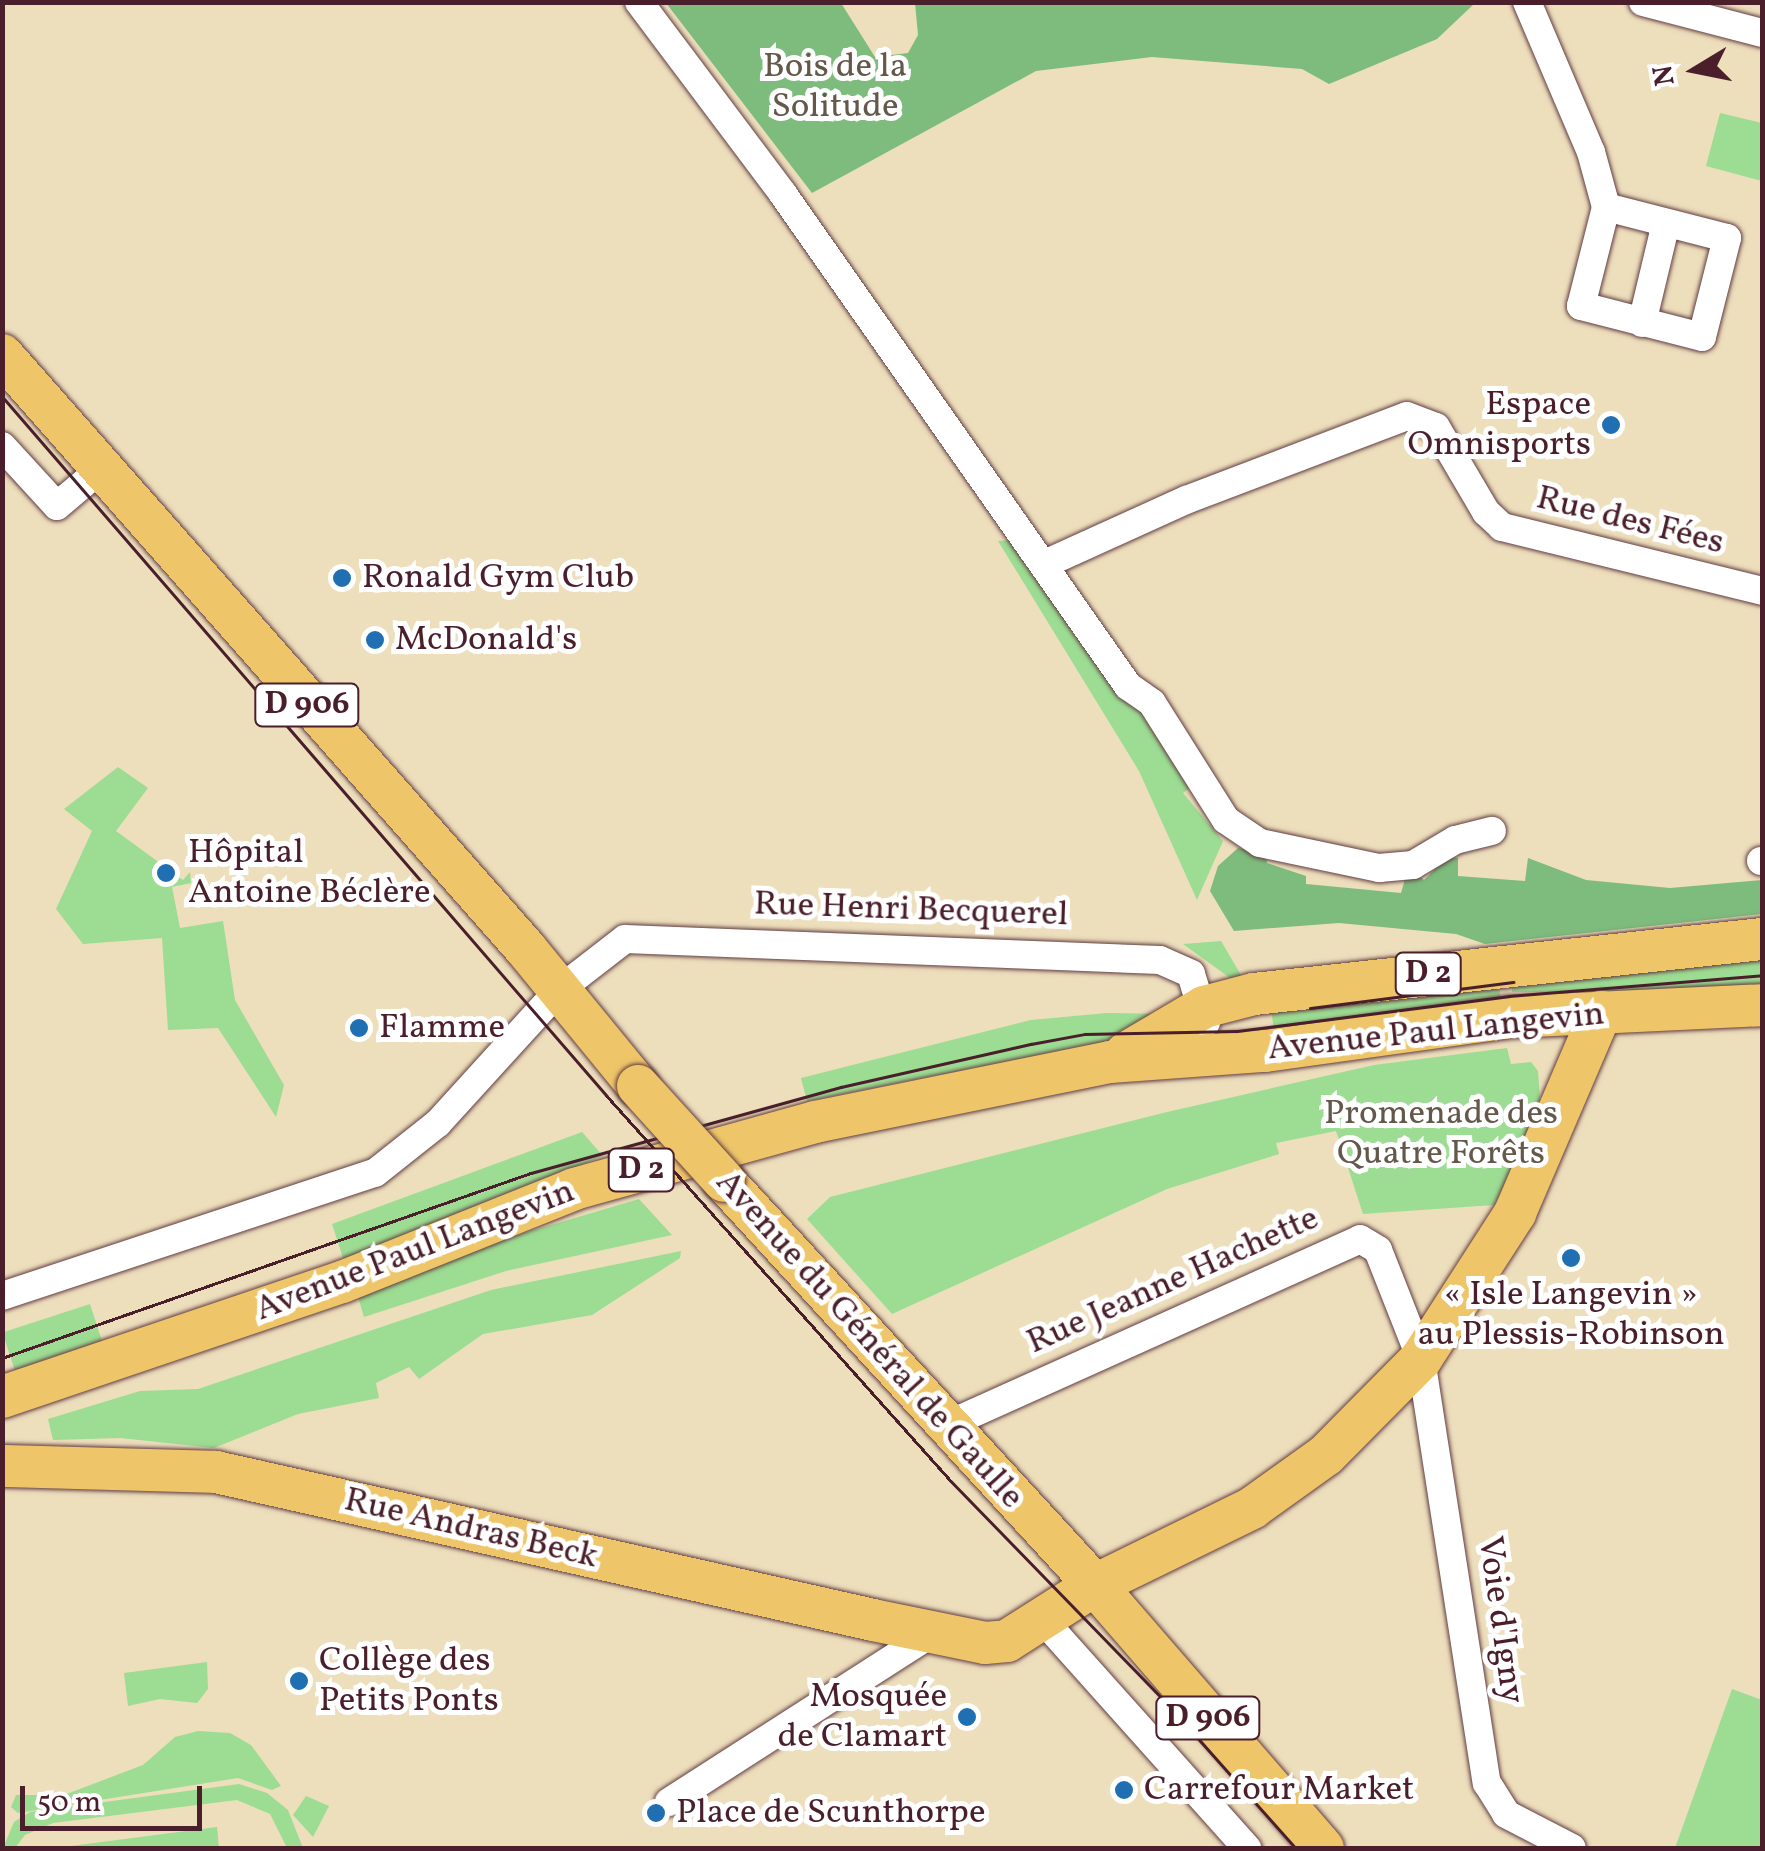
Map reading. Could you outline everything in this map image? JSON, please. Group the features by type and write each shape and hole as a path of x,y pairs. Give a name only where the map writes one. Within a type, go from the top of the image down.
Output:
{"main road":[{"name":"Avenue du Général de Gaulle","path":"2,356 559,990 638,1086 1095,1585 1323,1848"},
{"name":"Avenue Paul Langevin","path":"1110,1062 1204,1006 1504,962 1762,938"},
{"name":"Avenue Paul Langevin","path":"4,1392 189,1336 574,1189 815,1122 1110,1062 1552,1014 1762,1006"},
{"name":"Rue Andras Beck","path":"2,1466 216,1472 934,1632 1007,1641 1095,1585 1252,1508 1326,1455 1421,1359 1515,1213 1601,1012"},
{"path":"1552,1014 1565,1074 1559,1111"}],"street":[{"path":"638,2 783,194 1128,686 1152,703 1210,800 1242,834 1260,843 1398,869 1492,830"},
{"path":"1527,2 1591,152 1606,208 1581,306 1702,337 1727,238 1606,208"},
{"path":"1643,2 1762,33"},
{"path":"1642,323 1666,223"},
{"name":"Rue des Fées","path":"1040,557 1417,416 1436,428 1486,512 1502,527 1762,591"},
{"path":"2,446 57,506 102,468"},
{"name":"Rue Henri Becquerel","path":"2,1296 375,1173 438,1123 559,990 635,937 1160,960 1191,974 1204,1006 1210,1054"},
{"name":"Rue Jeanne Hachette","path":"947,1425 1360,1238 1378,1250 1421,1359"},
{"name":"Voie d'Igny","path":"1421,1359 1488,1784 1506,1814 1572,1848"},
{"path":"1044,1621 1247,1848"},
{"path":"670,1802 934,1632"}],"green space":[{"name":"Bois de la Solitude","path":"666,3 841,3 875,57 908,53 918,35 915,3 1475,3 1437,39 1329,84 1302,69 1152,57 1036,71 812,193"},
{"path":"1720,113 1762,123 1762,181 1706,166"},
{"path":"1013,540 1137,704 1190,788 1183,793 1223,841 1197,900 1139,771 998,541"},
{"path":"118,767 148,788 116,831 183,880 190,872 191,883 172,887 180,928 223,921 235,1000 284,1085 276,1117 218,1028 168,1030 162,938 83,944 56,909 92,831 64,809"},
{"path":"1238,848 1266,853 1267,863 1306,876 1306,884 1401,893 1405,879 1418,875 1424,880 1447,857 1458,858 1458,876 1525,881 1528,858 1586,880 1670,888 1762,880 1762,914 1485,944 1456,934 1339,923 1234,931 1210,891 1218,866"},
{"path":"1221,941 1241,975 1237,983 1183,944"},
{"path":"1512,946 1762,946 1762,992 1512,992"},
{"path":"1497,969 1502,1011 1275,1036 1270,1004"},
{"path":"1107,1013 1169,1014 1129,1037 807,1101 801,1078 1031,1020"},
{"name":"Promenade des Quatre Forêts","path":"1507,1048 1511,1064 1531,1062 1538,1071 1540,1101 1518,1162 1494,1205 1363,1214 1336,1131 1276,1143 1279,1154 1167,1189 892,1314 807,1219 830,1197 1167,1112 1374,1065"},
{"path":"582,1132 603,1156 344,1261 332,1224"},
{"path":"639,1199 672,1235 506,1271 364,1317 358,1297 497,1241"},
{"path":"681,1251 680,1258 592,1315 483,1334 419,1379 409,1367 376,1383 379,1398 298,1414 214,1448 120,1438 53,1440 48,1419 140,1391 198,1389 491,1290"},
{"path":"90,1304 103,1345 16,1373 3,1332"},
{"path":"207,1662 208,1689 197,1703 160,1699 128,1706 124,1673"},
{"path":"1732,1689 1762,1700 1762,1848 1675,1848"},
{"path":"198,1731 230,1733 251,1745 281,1786 272,1790 238,1778 18,1813 11,1807 16,1795 64,1795 143,1765 175,1737"},
{"path":"239,1784 267,1793 288,1810 303,1848 287,1848 270,1814 237,1800 53,1823 25,1835 15,1848 3,1848 14,1822 30,1812"},
{"path":"306,1796 329,1806 313,1837 293,1815"},
{"path":"217,1827 219,1848 71,1848 71,1846"}],"tram line":[{"path":"2,396 607,1096 951,1481 1164,1700 1296,1848"},
{"path":"2,1358 531,1173 841,1087 1031,1044 1085,1034 1237,1031 1509,996 1762,975"},
{"path":"1310,1008 1513,982"}],"place":[{"name":"Espace Omnisports","path":"1611,425"},
{"name":"Ronald Gym Club","path":"342,578"},
{"name":"McDonald's","path":"375,640"},
{"name":"Hôpital Antoine Béclère","path":"166,873"},
{"name":"Flamme","path":"359,1028"},
{"name":"« Isle Langevin » au Plessis-Robinson","path":"1571,1258"},
{"name":"Collège des Petits Ponts","path":"299,1681"},
{"name":"Mosquée de Clamart","path":"967,1717"},
{"name":"Carrefour Market","path":"1124,1790"},
{"name":"Place de Scunthorpe","path":"656,1813"}]}
